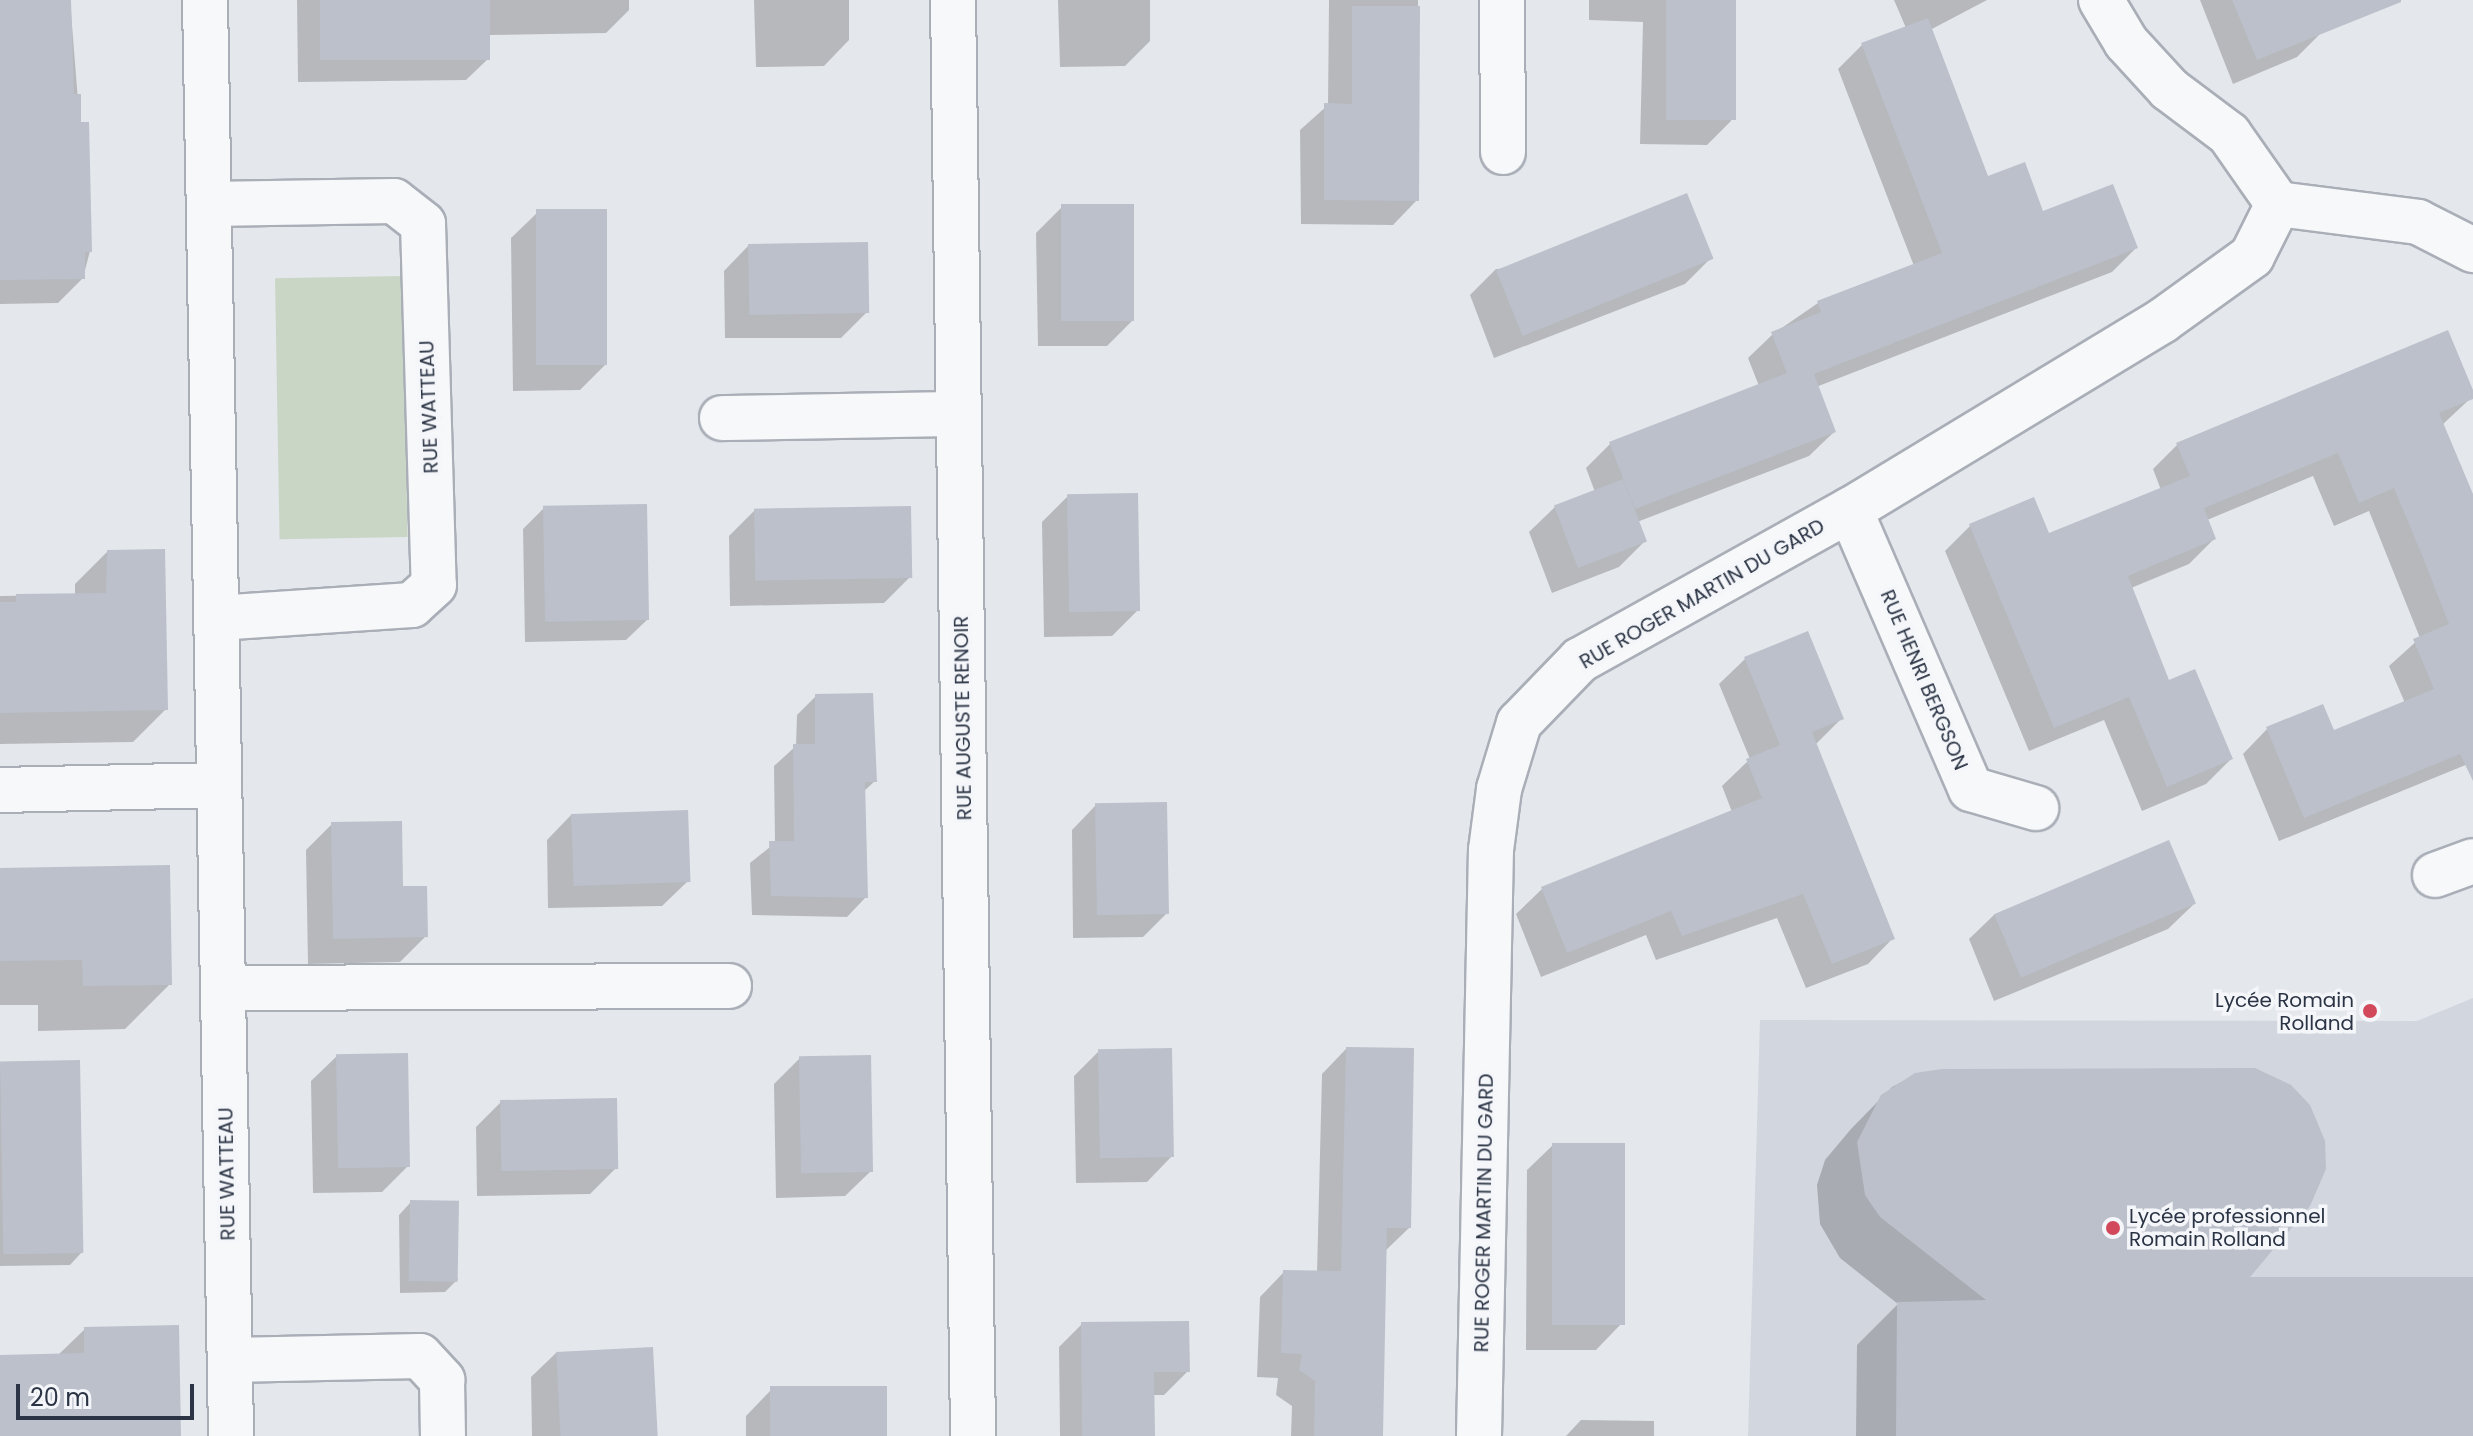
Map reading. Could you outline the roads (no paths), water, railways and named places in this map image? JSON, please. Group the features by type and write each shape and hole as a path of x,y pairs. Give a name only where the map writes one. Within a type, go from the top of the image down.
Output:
{"street":[{"name":"RUE WATTEAU","path":"205,0 231,1436"},
{"name":"RUE AUGUSTE RENOIR","path":"953,0 973,1436"},
{"path":"1502,0 1503,152"},
{"path":"2101,0 2126,42 2169,89 2229,134 2278,204 2418,222 2473,250"},
{"name":"RUE WATTEAU","path":"209,204 394,201 423,224 434,585 412,605 216,618"},
{"name":"RUE ROGER MARTIN DU GARD","path":"1479,1436 1491,850 1499,789 1519,723 1580,660 1850,510 2233,271 2252,256 2278,204"},
{"path":"722,418 958,414"},
{"name":"RUE HENRI BERGSON","path":"1850,510 1971,789 2036,808"},
{"path":"0,790 219,785"},
{"path":"224,988 729,986"},
{"path":"230,1360 420,1356 442,1380 443,1436"}],"place":[{"name":"Lycée Romain Rolland","path":"2370,1011"},
{"name":"Lycée professionnel Romain Rolland","path":"2113,1228"}]}
